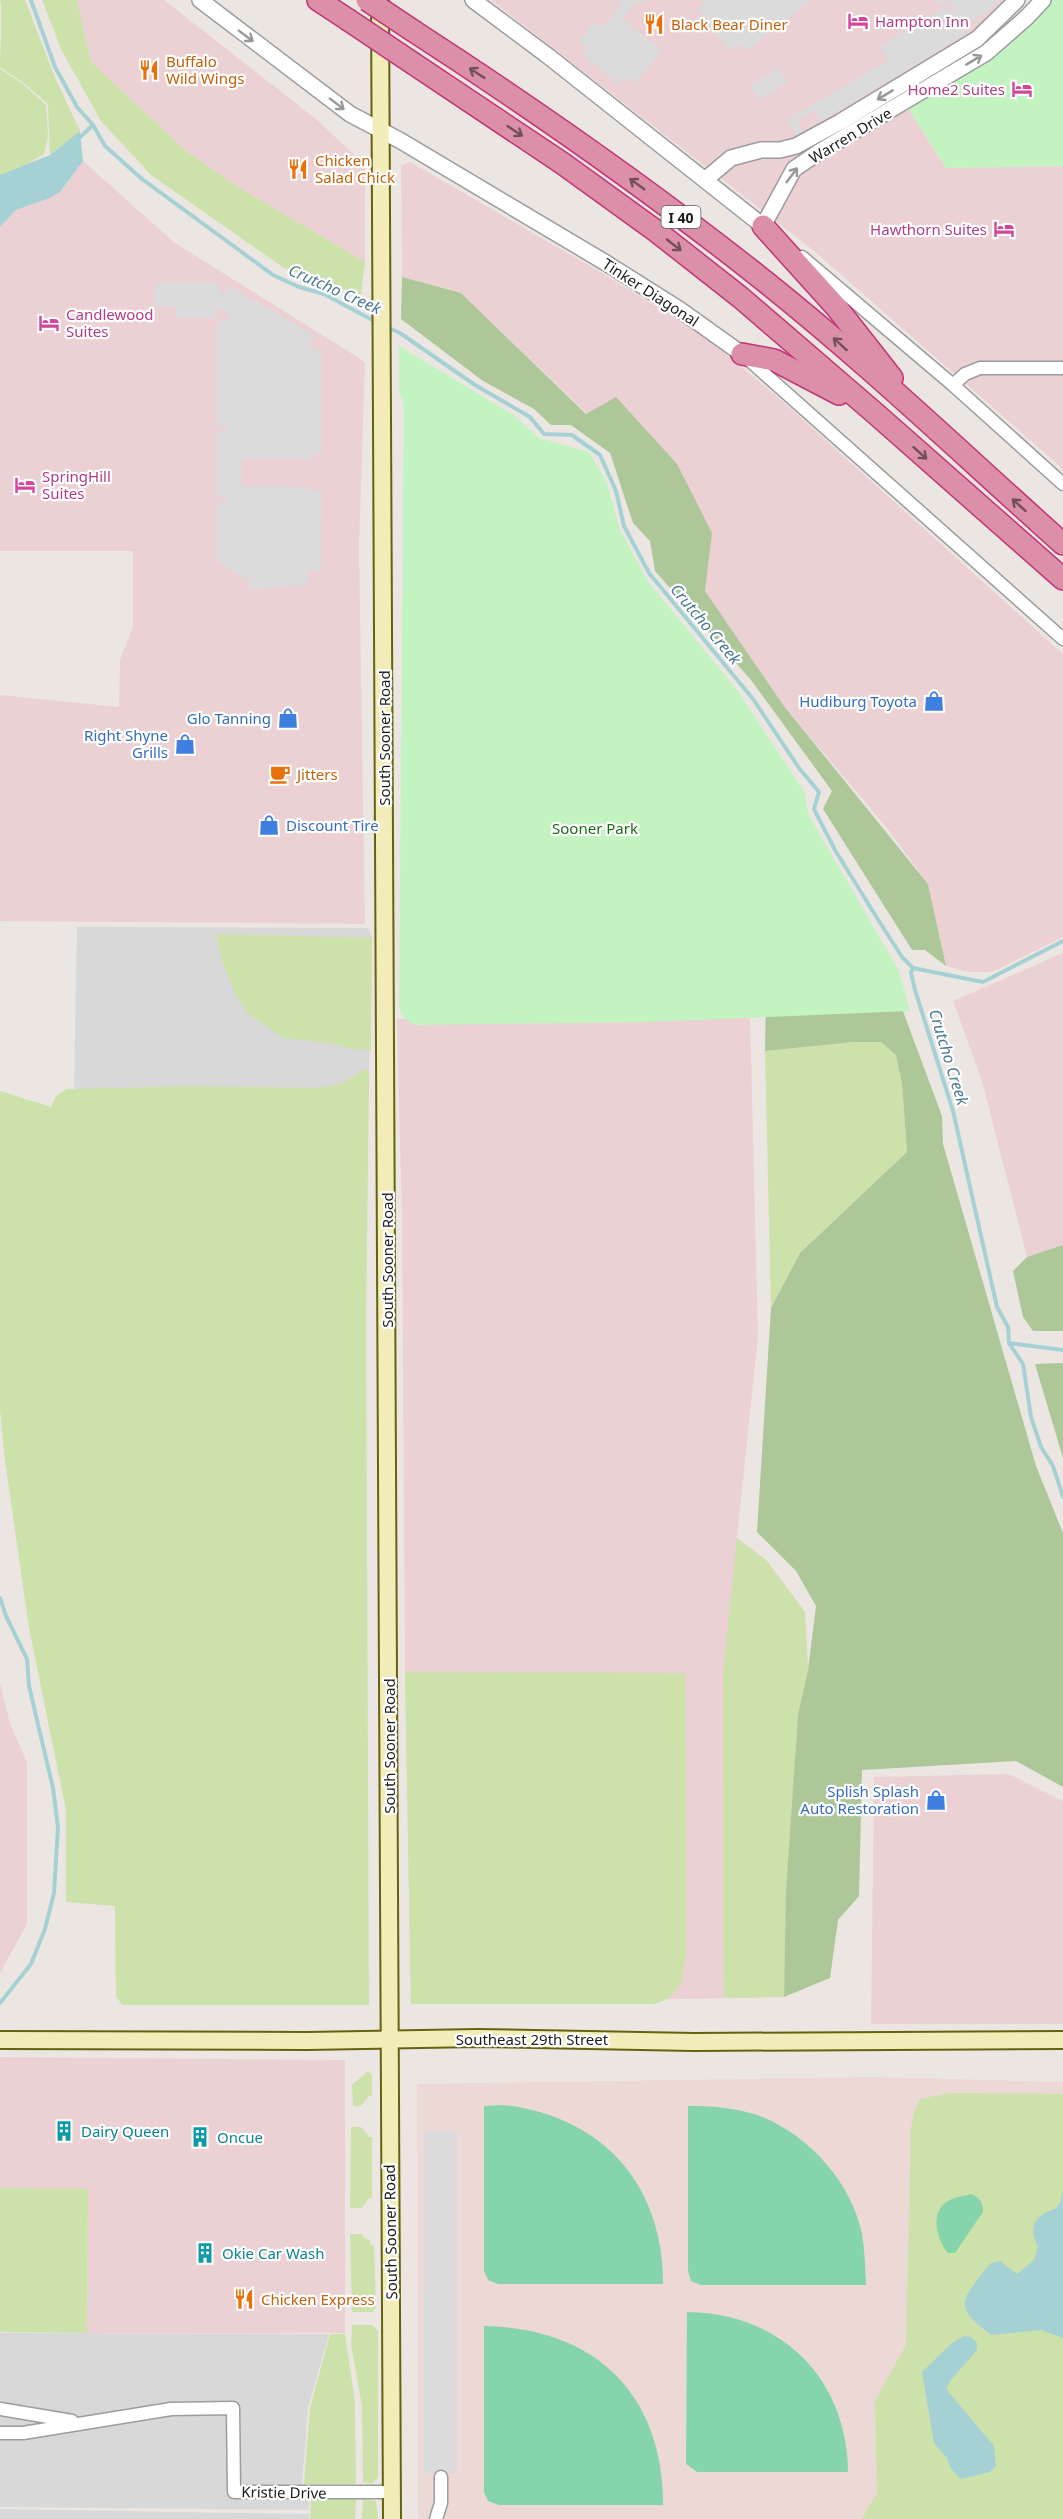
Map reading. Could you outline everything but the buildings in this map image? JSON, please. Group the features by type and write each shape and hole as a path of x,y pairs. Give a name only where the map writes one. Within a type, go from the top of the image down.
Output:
{"highway":[{"name":"I 40","path":"318,0 562,163 656,231 748,304 1063,579"},
{"name":"I 40","path":"378,1 415,32 576,140 750,269 828,333 1063,543"},
{"path":"763,225 837,308 930,425"},
{"path":"742,354 774,360 876,414"}],"main road":[{"name":"South Sooner Road","path":"378,1 383,408 392,2519"},
{"name":"Southeast 29th Street","path":"0,2040 1063,2040"}],"street":[{"name":"Tinker Diagonal","path":"200,0 350,114 606,263 679,309 742,354 1063,639"},
{"path":"473,0 763,225 953,385 1063,484"},
{"name":"Warren Drive","path":"706,180 731,158 761,150 780,150 796,146 840,122 977,39 1017,0"},
{"name":"Warren Drive","path":"763,225 795,169 819,152 986,53 1043,0"},
{"path":"953,385 965,374 980,368 1063,368"},
{"name":"Kristie Drive","path":"0,2433 23,2433 80,2423 102,2422 171,2409 233,2408 234,2492 392,2492"},
{"name":"Kristie Drive","path":"0,2409 80,2423"},
{"path":"436,2519 441,2503 441,2477"}],"shaded area":[{"path":"77,0 164,0 317,120 365,165 365,262 235,185 185,150 91,62"},
{"path":"491,0 1006,0 993,16 963,40 891,82 946,168 1063,166 1063,469 813,250"},
{"path":"619,0 644,0 644,2 636,2 623,19 661,50 635,84 626,77 618,84 583,55 586,48 579,41 593,23 603,28 616,11 621,1"},
{"path":"702,0 811,0 746,51 740,44 730,51 697,9 704,4"},
{"path":"936,0 1002,0 964,28 966,34 821,121 814,111 797,121 803,132 796,135 786,120 888,61 880,46 948,5 952,13 955,12 949,1 940,6"},
{"path":"779,68 788,82 760,100 750,86"},
{"path":"83,161 175,243 365,362 359,548 365,924 0,921 0,695 119,707 120,660 133,627 133,551 0,551 0,227 16,210 60,192"},
{"path":"410,162 602,273 703,335 780,399 1063,654 1063,937 992,972 968,972 946,966 928,884 887,828 784,706 705,591 712,533 461,293 402,277 401,166"},
{"path":"155,283 219,283 219,292 224,294 229,286 315,336 309,345 314,350 322,351 322,455 312,454 311,459 242,459 242,486 311,487 311,491 322,492 321,570 307,571 309,584 249,590 248,581 217,561 217,503 227,503 226,498 217,498 217,431 227,431 227,427 217,426 217,321 228,321 228,314 216,307 215,318 176,318 176,307 155,307"},
{"path":"77,927 368,928 372,938 369,1092 74,1089"},
{"path":"1063,953 1063,1245 1027,1257 982,1081 953,1001"},
{"path":"750,1015 758,1336 737,1538 766,1560 805,1612 808,1670 798,1715 786,1890 784,1997 411,2004 405,1672 402,1220 397,1019"},
{"path":"0,1683 10,1724 27,1762 27,1924 0,1973"},
{"path":"1009,1774 1063,1801 1063,2024 871,2024 874,1777"},
{"path":"0,2057 345,2060 345,2333 87,2333 88,2190 0,2188"},
{"path":"872,2077 1063,2082 1063,2519 418,2519 417,2084"},
{"path":"424,2131 457,2131 457,2473 424,2473"},
{"path":"0,2333 329,2334 308,2408 301,2498 309,2498 309,2510 0,2507"},
{"path":"0,2509 309,2514 309,2519 0,2519"}],"green space":[{"path":"0,0 25,0 56,80 80,131 50,155 48,104 0,67"},
{"path":"42,0 77,0 91,62 185,150 235,185 365,262 361,295 284,268 151,175 101,121 61,49"},
{"path":"1043,0 1063,0 1063,166 946,168 907,106"},
{"path":"0,69 23,84 46,105 48,137 44,154 22,167 0,175"},
{"path":"402,277 461,293 586,414 616,397 677,464 712,533 705,591 784,706 928,884 946,966 925,950 912,950 823,809 832,791 751,680 655,571 650,541 633,523 610,453 571,425 551,425 534,409 483,381 401,319"},
{"name":"Sooner Park","path":"399,346 515,416 539,438 589,452 606,481 620,530 649,583 737,690 805,793 808,814 899,971 910,1011 650,1022 417,1025 404,1017 399,1003 404,406 399,389"},
{"path":"216,934 372,938 371,1050 355,1050 330,1043 283,1038 248,1014 235,994 222,961"},
{"path":"894,987 942,1116 943,1144 1036,1466 1063,1533 1063,1787 1016,1761 862,1770 859,1896 838,1920 830,1978 784,1997 786,1890 798,1715 808,1670 816,1606 796,1571 757,1532 771,1308 800,1253 907,1152 902,1084 896,1055 881,1042 854,1042 765,1051 766,992"},
{"path":"854,1042 881,1042 896,1055 902,1084 907,1152 800,1253 771,1308 765,1051"},
{"path":"364,1069 369,1071 366,1324 369,2005 122,2005 116,1996 115,1906 66,1902 66,1810 29,1628 4,1453 0,1409 0,1091 51,1107 56,1096 67,1089 191,1086 316,1088 342,1084"},
{"path":"1063,1245 1063,1331 1033,1331 1023,1317 1013,1271 1027,1257"},
{"path":"1063,1363 1063,1458 1035,1364"},
{"path":"737,1538 766,1560 805,1612 808,1670 798,1715 786,1890 784,1997 724,1998 723,1673"},
{"path":"405,1672 685,1673 686,1953 682,1979 671,1996 654,2004 411,2004"},
{"path":"368,2071 372,2075 372,2096 369,2096 361,2106 353,2106 352,2085"},
{"path":"949,2093 1063,2094 1063,2519 862,2519 877,2493 875,2401 906,2345 911,2127 920,2099"},
{"path":"503,2105 538,2112 570,2124 597,2140 620,2161 638,2186 652,2215 660,2248 663,2284 498,2284 488,2280 484,2271 484,2106"},
{"path":"688,2106 727,2108 765,2118 782,2127 813,2150 839,2181 857,2215 863,2240 866,2285 701,2285 691,2281 688,2271"},
{"path":"351,2127 361,2127 369,2137 372,2137 372,2198 369,2198 362,2208 350,2208"},
{"path":"0,2188 88,2189 87,2333 0,2332"},
{"path":"971,2194 980,2201 983,2212 955,2253 948,2253 938,2234 938,2212 950,2200"},
{"path":"350,2234 363,2234 363,2237 370,2240 371,2245 374,2245 376,2307 373,2312 352,2312"},
{"path":"687,2312 721,2315 752,2324 779,2338 802,2357 821,2380 836,2407 845,2438 848,2472 697,2472 686,2464"},
{"path":"352,2325 372,2325 378,2331 378,2478 371,2484 363,2482 362,2406 351,2345"},
{"path":"484,2326 523,2330 558,2339 589,2354 615,2374 635,2400 650,2430 660,2465 663,2505 499,2505 488,2501 484,2492"},
{"path":"330,2334 345,2334 355,2402 356,2481 355,2484 304,2484 310,2408"},
{"path":"311,2498 356,2498 355,2519 310,2519"},
{"path":"363,2499 376,2501 378,2519 362,2519"}],"water":[{"path":"80,131 83,161 60,192 16,210 0,227 0,175 50,155"},
{"path":"1063,2191 1063,2338 1041,2330 991,2335 968,2313 965,2301 968,2294 991,2263 1000,2261 1017,2274 1034,2260 1038,2247 1033,2232 1035,2223 1041,2215 1058,2206"},
{"path":"964,2336 971,2337 977,2343 977,2350 946,2389 994,2446 996,2466 990,2472 961,2479 951,2469 947,2458 934,2443 922,2372 952,2343"}],"waterway":[{"name":"Crutcho Creek","path":"31,0 55,67 77,107 93,125 105,146 142,179 273,275 299,287 324,294 378,323"},
{"path":"78,139 93,125"},
{"name":"Crutcho Creek","path":"387,327 400,333 475,385 530,417 544,434 572,435 600,455 616,491 624,526 649,573 753,699 799,768 819,792 814,809 835,850 902,957 913,968"},
{"path":"913,968 983,982 1063,941"},
{"name":"Crutcho Creek","path":"913,968 911,973 915,990 953,1111 997,1307 1008,1327 1009,1343 1023,1364 1031,1417 1041,1447 1053,1466 1063,1497"},
{"path":"1009,1343 1063,1350"},
{"path":"0,1598 27,1659 29,1686 53,1788 58,1827 54,1893 45,1929 31,1964 0,2003"}],"place":[{"name":"Hampton Inn","path":"858,21"},
{"name":"Black Bear Diner","path":"654,24"},
{"name":"Buffalo Wild Wings","path":"149,70"},
{"name":"Home2 Suites","path":"1022,89"},
{"name":"Chicken Salad Chick","path":"298,169"},
{"name":"Hawthorn Suites","path":"1004,229"},
{"name":"Candlewood Suites","path":"49,323"},
{"name":"SpringHill Suites","path":"25,485"},
{"name":"Hudiburg Toyota","path":"934,701"},
{"name":"Glo Tanning","path":"288,718"},
{"name":"Right Shyne Grills","path":"185,744"},
{"name":"Jitters","path":"280,774"},
{"name":"Discount Tire","path":"269,825"},
{"name":"Splish Splash Auto Restoration","path":"936,1800"},
{"name":"Dairy Queen","path":"64,2131"},
{"name":"Oncue","path":"200,2137"},
{"name":"Okie Car Wash","path":"205,2253"},
{"name":"Chicken Express","path":"244,2299"}]}
